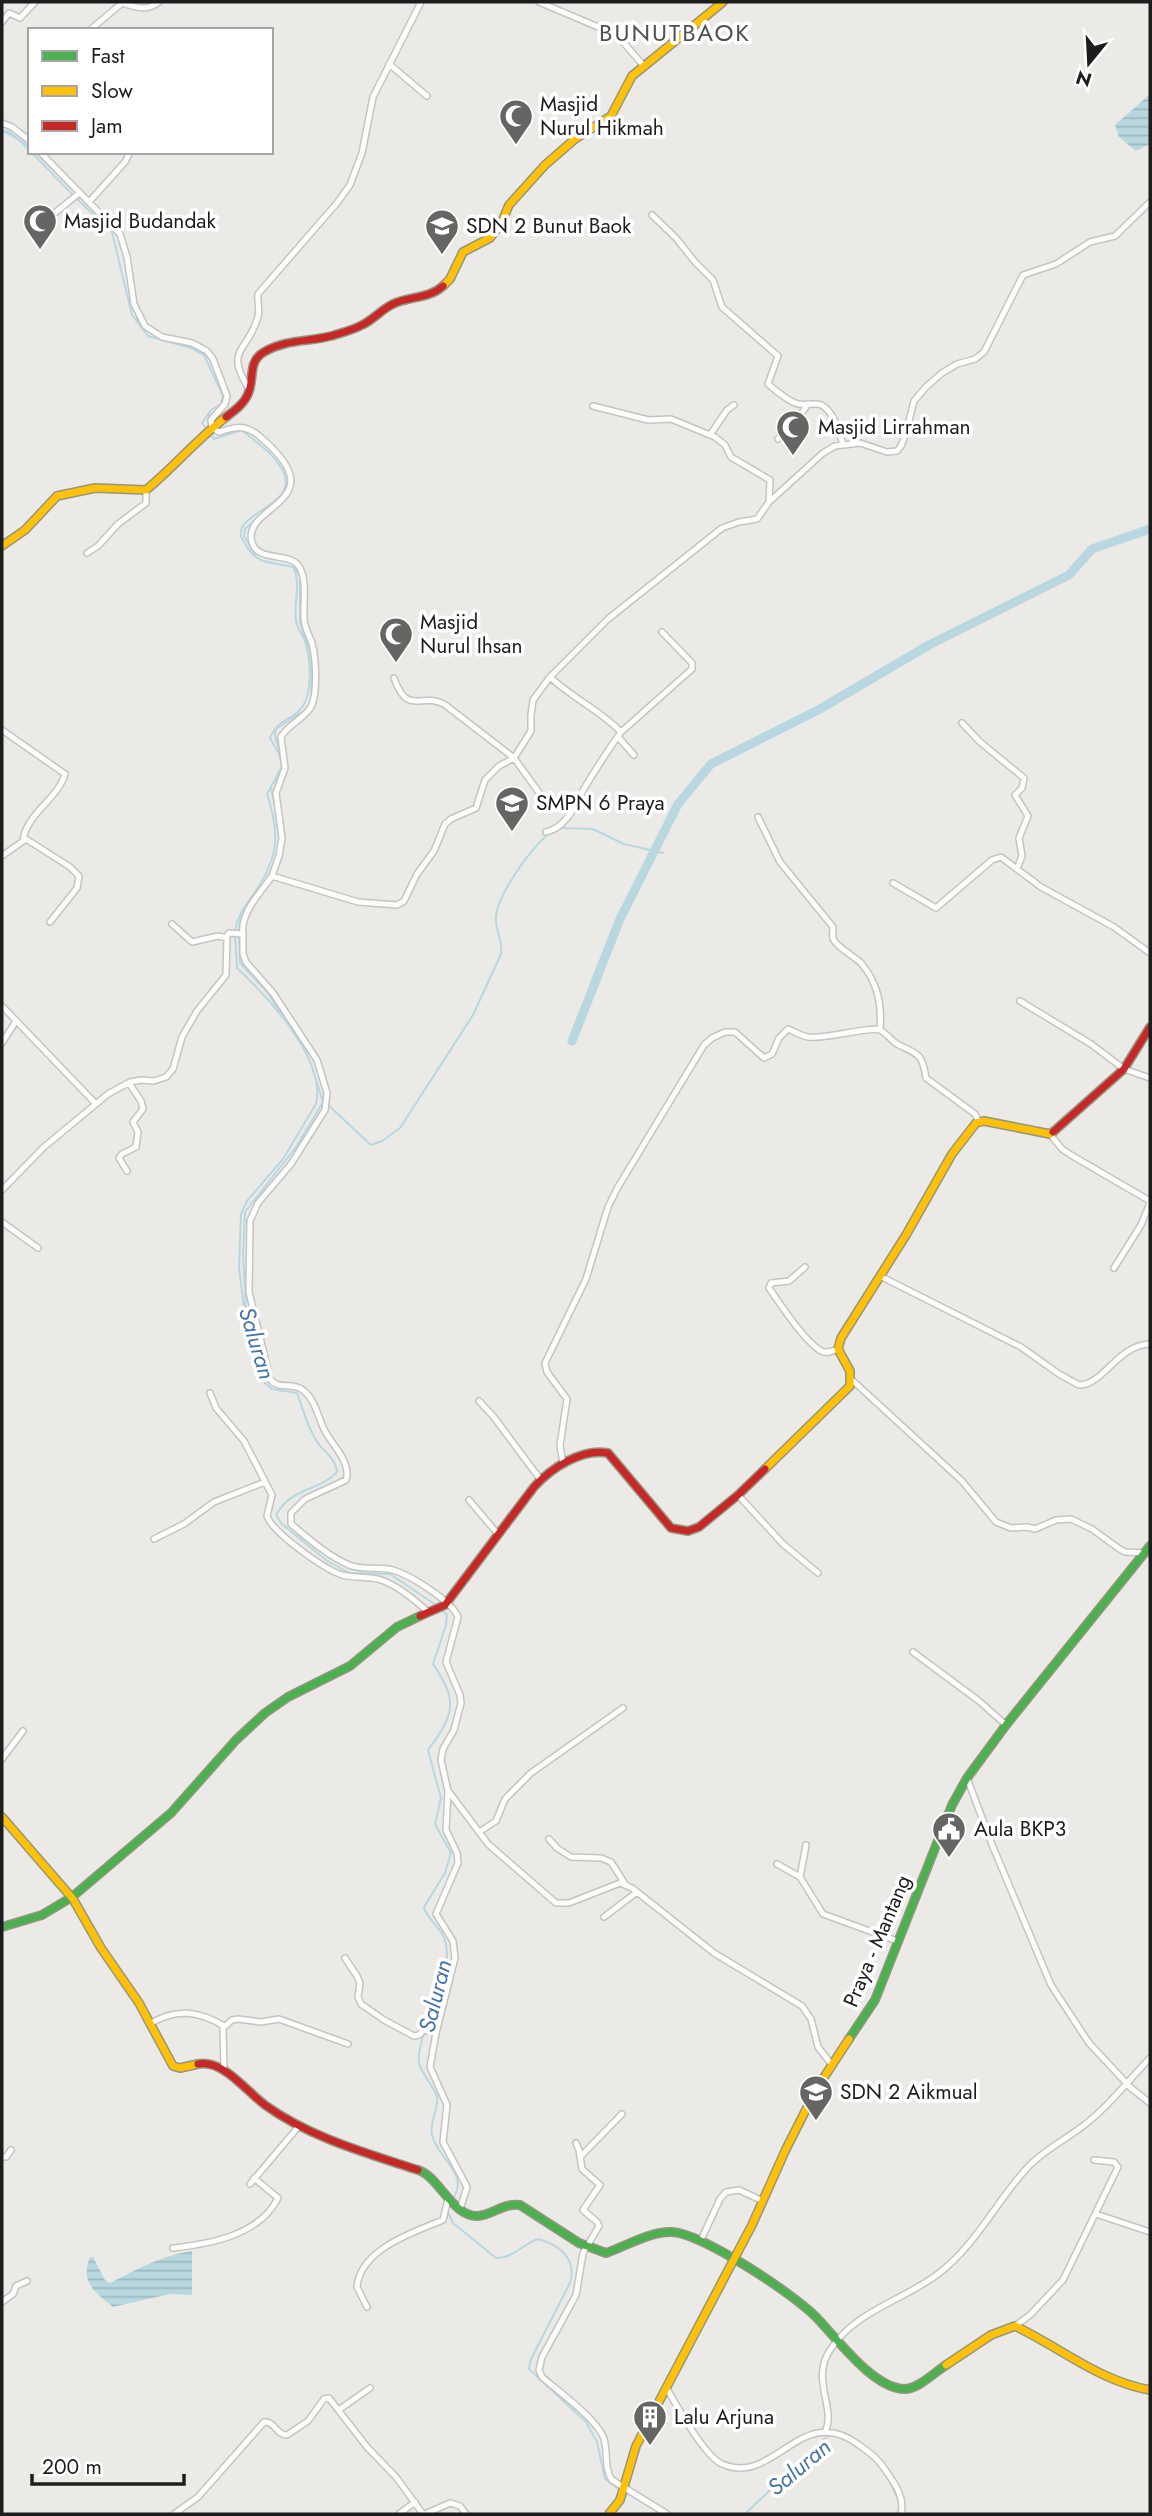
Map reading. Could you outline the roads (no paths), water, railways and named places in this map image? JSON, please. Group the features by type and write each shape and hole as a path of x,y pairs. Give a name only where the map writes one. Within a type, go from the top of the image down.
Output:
{"street":[{"path":"2,22 9,13 20,18 35,2"},
{"path":"92,28 115,6 122,3 144,9 159,2"},
{"path":"250,391 239,373 237,357 257,318 258,294 350,185 362,153 373,97 421,2"},
{"path":"539,2 617,35 643,65"},
{"path":"2,546 25,530 57,496 95,488 146,490 201,436 236,410 250,391 250,376 255,359 276,345 293,340 330,336 362,325 394,303 430,294 445,285 463,252 490,238 501,224 509,205 545,165 575,139 611,116 628,79 723,2"},
{"path":"389,64 428,96"},
{"path":"2,123 28,139"},
{"path":"42,154 77,195 89,202 120,234 127,257 134,303 141,321 150,331 162,337 192,343 207,351 213,359 227,396 225,404 211,420 211,429"},
{"path":"89,202 129,154"},
{"path":"42,226 47,218 58,213 77,195"},
{"path":"272,876 358,902 400,904 416,874 434,851 445,824 476,808 485,780 499,766 514,758 531,732 533,700 550,677 591,634 722,528 757,519 769,502 823,453 843,444 860,443 887,452 897,451 906,433 914,401 942,373 957,364 975,359 984,352 1023,275 1056,264 1090,242 1115,236 1150,202"},
{"path":"652,215 676,237 713,280 722,307 778,356 768,384 795,403 816,403 830,412 843,444"},
{"path":"778,439 792,427 808,404"},
{"path":"710,435 727,410 734,405"},
{"path":"593,407 648,420 671,419 720,440 731,457 770,480 769,502"},
{"path":"211,429 219,432 240,426 249,428 283,459 291,477 285,496 257,523 251,539 258,551 293,561 298,565 304,590 304,618 315,665 310,708 290,724 281,737 285,768 276,793 282,838 279,856 272,876 249,910 242,934 246,962 273,993 317,1060 327,1093 325,1110 291,1164 258,1203 250,1221 249,1292 270,1379 278,1386 298,1387 311,1399 324,1430 341,1455 348,1472 346,1480 298,1504 291,1513 291,1524 322,1549 349,1565 391,1569 406,1576 446,1603 457,1613 458,1623 446,1662 461,1703 454,1730 441,1755 448,1791 446,1830 457,1853 458,1863 436,1914 453,1941 456,1958 430,2032 430,2067 447,2105 443,2142 467,2187 443,2220 397,2240 362,2269 357,2287 367,2306"},
{"path":"87,553 99,546 118,524 146,503 146,490"},
{"path":"547,832 554,830 571,813 584,788 620,735 692,669 692,663 662,632"},
{"path":"550,677 609,720 634,755"},
{"path":"394,678 404,698 414,702 437,700 444,704 514,758 540,794 571,813"},
{"path":"962,723 980,742 1024,778 1022,788 1015,795 1028,816 1019,838 1022,856 1017,869"},
{"path":"2,730 65,774 26,827 23,840"},
{"path":"758,817 780,862 833,927 833,940 853,956 870,976 882,1008 880,1030"},
{"path":"2,856 23,840 30,840 79,876 77,888 50,922"},
{"path":"893,883 936,908 996,858 1001,858 1041,887 1114,927 1150,953"},
{"path":"172,924 192,942 242,934"},
{"path":"2,1189 44,1147 108,1094 128,1083 166,1077 173,1069 182,1037 197,1011 226,975 228,936"},
{"path":"1020,1001 1091,1044 1124,1069 1150,1079"},
{"path":"2,1006 96,1104"},
{"path":"2,1043 16,1021"},
{"path":"1050,1134 1124,1069 1150,1027"},
{"path":"563,1464 560,1446 567,1399 547,1372 545,1363 586,1279 608,1207 618,1187 704,1045 712,1038 725,1032 735,1032 764,1058 768,1058 779,1038 788,1029 813,1037 880,1030 896,1043 911,1048 918,1054 923,1061 926,1078 975,1114 979,1122"},
{"path":"127,1171 119,1158 136,1147 138,1132 133,1122 143,1109 141,1101 128,1083"},
{"path":"1114,1268 1141,1226 1150,1202 1062,1149 1050,1134 1023,1127 979,1122 952,1154 841,1338 838,1349 849,1368 852,1380 962,1481 996,1522 1011,1528 1035,1529 1056,1520 1070,1519 1092,1529 1125,1552 1145,1553"},
{"path":"2,1222 38,1248"},
{"path":"805,1267 793,1279 771,1283 769,1288 797,1327 821,1350 832,1352 838,1349"},
{"path":"880,1276 1021,1347 1079,1385 1090,1382 1126,1351 1150,1344"},
{"path":"2,1927 33,1919 73,1899 169,1816 247,1729 280,1701 329,1678 362,1658 399,1625 432,1612 446,1603 540,1479 563,1464 591,1452 608,1453 671,1528 688,1531 699,1527 738,1495 844,1395 852,1380"},
{"path":"210,1394 216,1408 244,1441 272,1495 267,1516 274,1528 333,1572 350,1577 382,1580 411,1596 432,1612"},
{"path":"479,1401 494,1416 540,1479"},
{"path":"154,1539 184,1524 214,1502 265,1482"},
{"path":"738,1495 783,1544 818,1573"},
{"path":"469,1500 497,1533"},
{"name":"Praya - Mantang","path":"609,2514 620,2500 636,2446 752,2225 810,2100 875,2000 952,1805 967,1778 1006,1725 1150,1546"},
{"path":"913,1652 979,1701 1006,1725"},
{"path":"479,1832 496,1821 505,1799 531,1773 623,1708"},
{"path":"2,1759 23,1731"},
{"path":"967,1778 1051,1985 1089,2043 1126,2083 1150,2103"},
{"path":"448,1791 488,1844 556,1903 569,1903 620,1883 625,1884"},
{"path":"2,1817 73,1899 150,2023 173,2066 180,2068 210,2063 224,2071 265,2105 299,2126 372,2155 425,2172 453,2203 468,2214 479,2216 503,2205 520,2205 586,2246 606,2253 660,2234 671,2232 691,2235 789,2293 878,2378 893,2387 911,2388 991,2335 1015,2326 1041,2304 1063,2280 1118,2167 1114,2162 1094,2160"},
{"path":"549,1839 571,1857 601,1858 611,1862 625,1884 714,1953 802,2006 811,2019 818,2047 832,2065"},
{"path":"800,1877 806,1845"},
{"path":"777,1864 800,1877 823,1914 897,1941"},
{"path":"604,1917 637,1892"},
{"path":"345,1958 357,1976 360,2003 368,2011 414,2036 430,2032"},
{"path":"150,2023 164,2016 196,2013 206,2015 224,2026"},
{"path":"224,2026 238,2019 261,2022 279,2019 348,2044"},
{"path":"224,2026 224,2071"},
{"path":"825,2432 829,2422 822,2386 823,2367 825,2357 836,2340 869,2314 937,2275 962,2252 1029,2165 1084,2125 1150,2058"},
{"path":"581,2156 622,2115"},
{"path":"173,2248 217,2241 258,2221 278,2198 252,2181 299,2126"},
{"path":"576,2143 582,2169 600,2185 583,2210 599,2226 586,2246 580,2262 576,2295 542,2357 540,2371 542,2376 597,2428 607,2448 609,2477 667,2514"},
{"path":"2,2157 6,2157 11,2150"},
{"path":"701,2240 726,2192 738,2190 763,2201"},
{"path":"1096,2214 1150,2232"},
{"path":"2,2302 13,2294 16,2286 27,2281"},
{"path":"1015,2326 1110,2380 1133,2389 1150,2390"},
{"path":"340,2409 370,2388"},
{"path":"663,2393 709,2454 722,2464 734,2467 750,2467 770,2460 802,2438 825,2432 851,2439 880,2462 901,2497 901,2514"},
{"path":"174,2514 198,2497 264,2422 271,2423 285,2435 308,2421 324,2399 331,2399 340,2409 424,2514 450,2502 457,2504 466,2514"},
{"path":"399,2514 415,2502"}],"water":[{"path":"1150,94 1150,144 1136,151 1119,137 1115,125"},
{"path":"192,2251 192,2295 170,2294 113,2307 95,2291 88,2280 87,2266 90,2257 93,2257 105,2280 110,2283 159,2260"}],"waterway":[{"name":"Saluran","path":"2,130 28,149"},
{"name":"Saluran","path":"2,132 8,131 28,146"},
{"name":"Saluran","path":"33,154 73,195"},
{"name":"Saluran","path":"37,154 89,206"},
{"name":"Saluran","path":"77,199 112,232 132,315 148,336 191,348 204,355 223,396 221,404 211,410 202,423 206,428"},
{"name":"Saluran","path":"134,310 138,321"},
{"name":"Saluran","path":"190,347 207,354"},
{"name":"Saluran","path":"208,425 209,416 214,413"},
{"name":"Saluran","path":"210,433 214,439 242,430 271,455 284,473 286,484 282,493 247,521 241,536 259,559 293,567 297,580 296,621 305,641 310,670 308,694 303,707 278,725 270,738 282,766 267,794 274,821 275,845 269,867 240,915 235,931"},
{"name":"Saluran","path":"285,476 286,487"},
{"name":"Saluran","path":"255,554 244,536 245,529 264,512"},
{"path":"572,1041 620,919 678,804 711,764 820,709 929,645 1069,575 1092,549 1150,529"},
{"name":"Saluran","path":"295,568 300,576 300,623 308,647 312,673 311,699"},
{"name":"Saluran","path":"281,757 275,736 276,729 308,708"},
{"name":"Saluran","path":"274,783 282,770"},
{"path":"271,787 276,813"},
{"path":"560,828 593,829 624,844 663,853"},
{"path":"327,1104 371,1145 382,1141 400,1128 473,1015 501,954 496,922 501,901 524,861 549,834"},
{"name":"Saluran","path":"266,880 272,869"},
{"name":"Saluran","path":"239,931 240,917 246,910"},
{"name":"Saluran","path":"235,936 237,968 264,995 292,1030 313,1068 317,1087 316,1104 283,1159 247,1201 241,1214 239,1268 244,1308 265,1383 272,1389 297,1393 313,1435 329,1455 337,1472 290,1499 276,1515 282,1524 326,1560 349,1573 390,1574 436,1605"},
{"path":"239,936 240,963 268,993 283,1017"},
{"path":"254,1342 246,1308 243,1255 245,1212 296,1147 323,1102 311,1064"},
{"name":"Saluran","path":"426,2028 442,1984 447,1961 443,1935 424,1907 445,1873 451,1853 435,1824 441,1798 428,1750 444,1727 450,1707 447,1688 433,1664 446,1625 447,1615 443,1611"},
{"name":"Saluran","path":"424,2033 420,2046 420,2068 437,2096 432,2135 458,2182 452,2200"},
{"name":"Saluran","path":"448,2212 453,2223 496,2258 512,2254 538,2239 560,2249 569,2260 572,2274 570,2283 531,2359 529,2369 586,2422 597,2442 605,2479 620,2490"},
{"name":"Saluran","path":"745,2514 831,2435"},
{"name":"Saluran","path":"891,2483 900,2505 897,2514"},
{"name":"Saluran","path":"625,2492 648,2505"}],"place":[{"name":"Masjid Nurul Hikmah","path":"516,146"},
{"name":"Masjid Budandak","path":"40,251"},
{"name":"SDN 2 Bunut Baok","path":"442,256"},
{"name":"Masjid Lirrahman","path":"793,457"},
{"name":"Masjid Nurul Ihsan","path":"396,664"},
{"name":"SMPN 6 Praya","path":"512,833"},
{"name":"Aula BKP3","path":"949,1859"},
{"name":"SDN 2 Aikmual","path":"816,2122"},
{"name":"Lalu Arjuna","path":"650,2447"}],"district":[{"name":"BUNUTBAOK","path":"675,32"}]}
